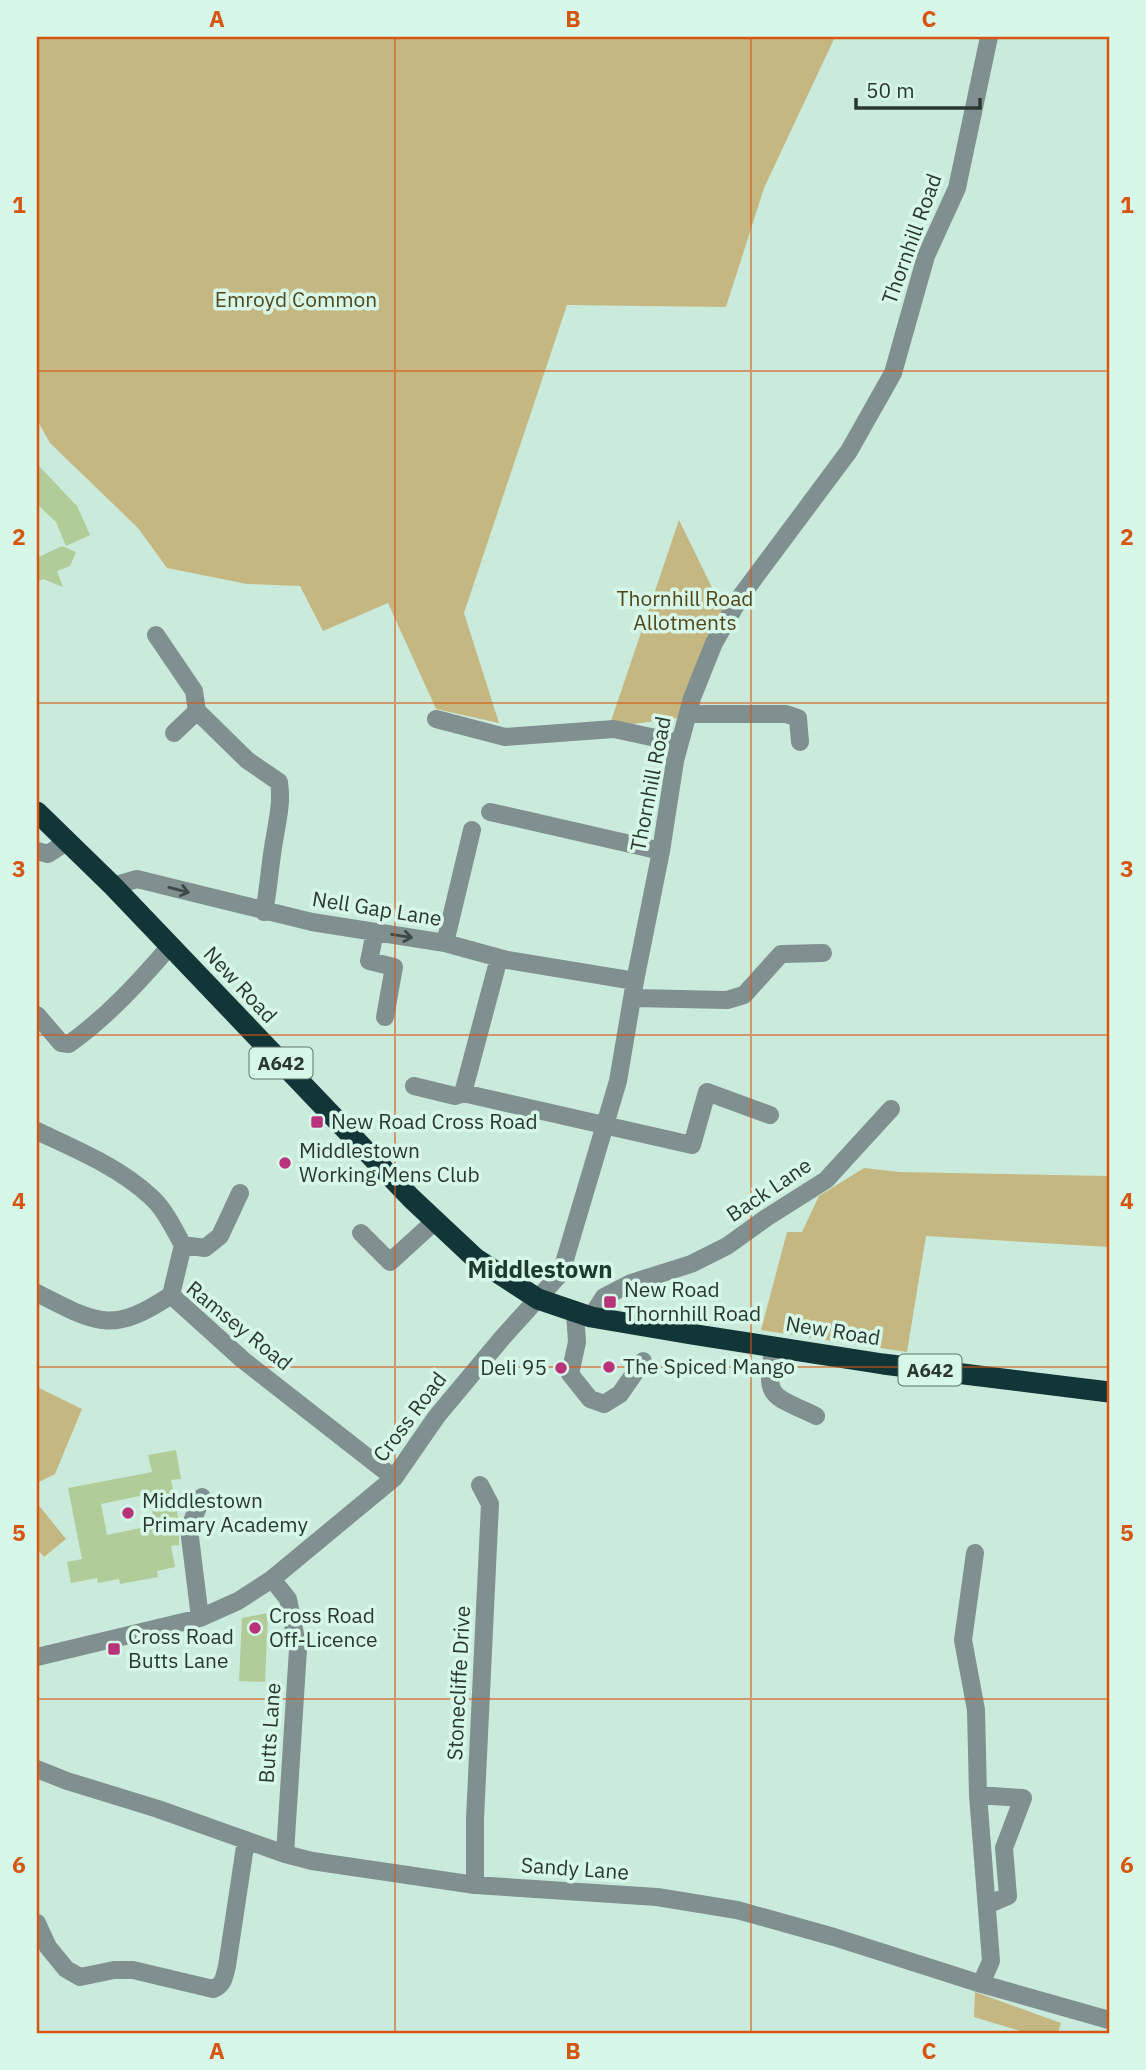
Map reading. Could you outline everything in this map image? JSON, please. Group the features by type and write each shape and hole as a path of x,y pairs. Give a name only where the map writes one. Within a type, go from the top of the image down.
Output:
{"highway":[{"name":"New Road","path":"37,812 113,886 435,1221 475,1258 538,1299 583,1315 896,1366 1109,1392"}],"street":[{"name":"Thornhill Road","path":"538,1299 561,1273 618,1082 679,743 692,698 714,643 741,596 849,451 893,373 926,256 957,188 989,37"},
{"path":"156,635 194,691 197,711 247,760 279,782 282,801 274,837 271,878 264,912"},
{"path":"174,733 197,711"},
{"path":"688,714 786,714 798,718 800,741"},
{"path":"436,719 505,737 614,729 679,743"},
{"path":"490,812 661,851"},
{"path":"445,943 472,830"},
{"path":"37,851 48,854 68,841"},
{"name":"Nell Gap Lane","path":"113,886 137,879 264,912 445,943 634,990 727,1000 744,995 781,954 823,953"},
{"path":"375,932 369,961 394,967 385,1017"},
{"path":"37,1015 61,1043 69,1044 98,1023 170,946"},
{"path":"463,1093 499,958"},
{"path":"414,1086 455,1096 463,1093 692,1145 707,1092 770,1115"},
{"name":"Back Lane","path":"583,1315 604,1297 622,1288 691,1265 727,1246 825,1180 891,1108"},
{"path":"37,1131 120,1174 150,1196 166,1214 183,1245 171,1295"},
{"path":"183,1245 205,1248 220,1236 240,1193"},
{"path":"361,1233 390,1262 435,1221"},
{"name":"Ramsey Road","path":"37,1293 74,1312 102,1322 129,1319 171,1295 243,1360 394,1478"},
{"name":"Cross Road","path":"37,1657 200,1618 238,1601 272,1580 394,1478 437,1416 538,1299"},
{"path":"583,1315 570,1374 590,1399 604,1404 620,1394 643,1361"},
{"path":"774,1346 768,1381 772,1390 784,1401 816,1416"},
{"name":"Stonecliffe Drive","path":"475,1885 476,1805 490,1504 480,1485"},
{"path":"200,1618 189,1529 202,1497"},
{"path":"975,1553 963,1640 976,1710 978,1795 991,1961 981,1984"},
{"name":"Butts Lane","path":"272,1580 288,1599 298,1648 285,1854"},
{"name":"Sandy Lane","path":"37,1769 285,1854 313,1861 475,1885 657,1897 737,1910 1109,2020"},
{"path":"978,1795 1023,1798 1004,1848 1008,1896 986,1905"},
{"path":"37,1923 48,1947 66,1969 80,1978 114,1970 133,1969 213,1989 223,1983 227,1966 246,1840"}],"green space":[{"name":"Emroyd Common","path":"37,37 835,37 764,188 726,307 567,305 464,613 499,723 436,709 388,603 323,631 300,586 247,584 167,568 138,528 50,443 37,420"},
{"name":"Thornhill Road Allotments","path":"679,520 723,610 679,718 609,727"},
{"path":"864,1168 899,1172 1109,1176 1109,1247 926,1236 907,1352 761,1330 787,1232 802,1232 819,1196"},
{"path":"37,1387 82,1409 55,1474 37,1483"},
{"path":"37,1503 66,1539 44,1557 37,1549"},
{"path":"975,1992 1061,2023 1058,2033 1027,2033 974,2017"}],"building":[{"path":"37,464 77,506 90,535 66,546 56,522 37,504"},
{"path":"62,546 76,552 70,566 57,571 63,587 43,579 37,582 37,558"},
{"path":"176,1450 181,1479 171,1480 179,1523 179,1545 171,1546 175,1567 157,1571 158,1577 120,1584 119,1579 98,1583 97,1578 71,1583 67,1562 82,1559 68,1488 152,1472 148,1455","holes":["149,1494 155,1525 107,1535 101,1504"]},
{"path":"268,1613 265,1682 239,1681 242,1618"}],"place":[{"name":"New Road Cross Road","path":"317,1122"},
{"name":"Middlestown Working Mens Club","path":"285,1163"},
{"name":"New Road Thornhill Road","path":"610,1302"},
{"name":"The Spiced Mango","path":"609,1367"},
{"name":"Deli 95","path":"561,1368"},
{"name":"Middlestown Primary Academy","path":"128,1513"},
{"name":"Cross Road Off-Licence","path":"255,1628"},
{"name":"Cross Road Butts Lane","path":"114,1649"}],"district":[{"name":"Middlestown","path":"540,1270"}]}
